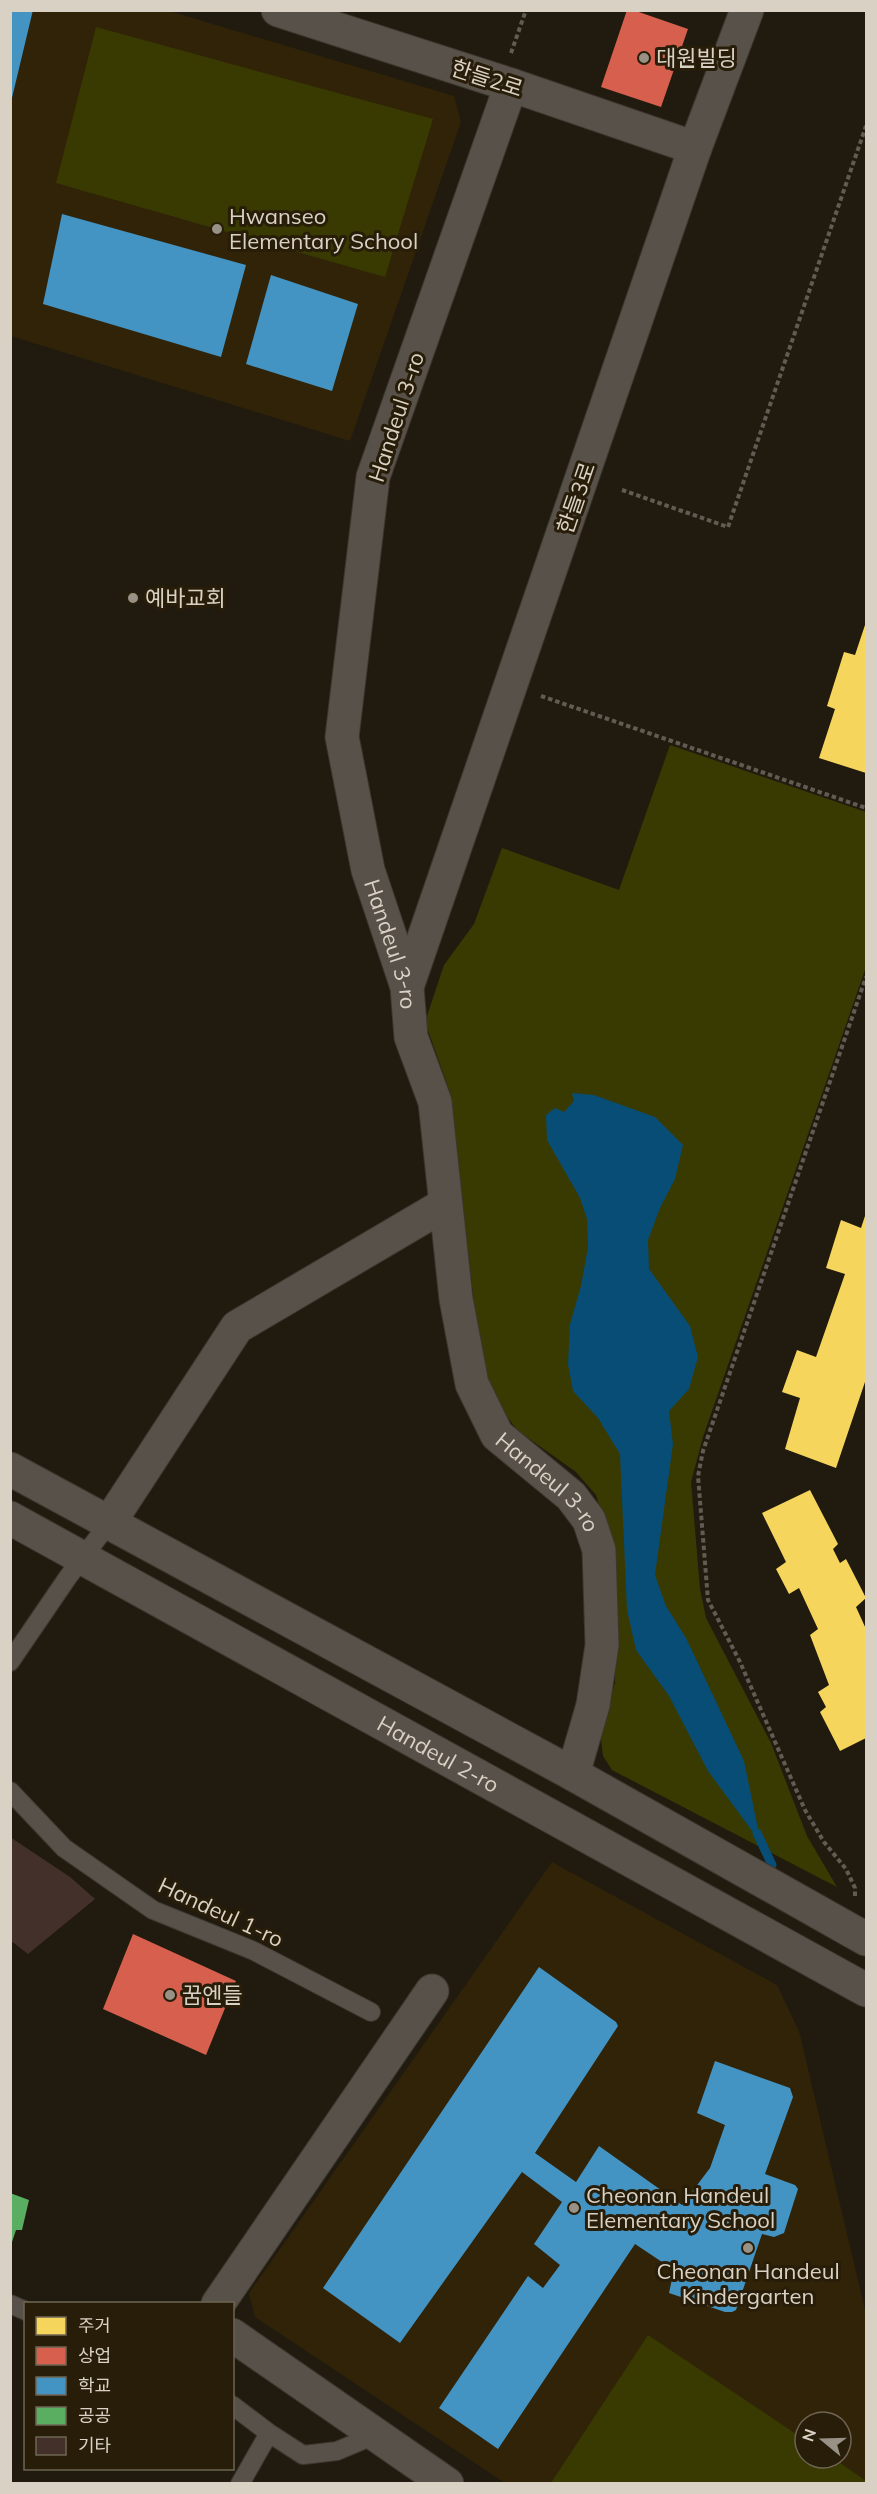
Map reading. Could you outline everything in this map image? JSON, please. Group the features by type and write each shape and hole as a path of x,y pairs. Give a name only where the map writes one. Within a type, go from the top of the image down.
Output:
{"street":[{"name":"한들2로","path":"278,10 695,148"},
{"name":"한들3로","path":"407,987 695,148 747,10"},
{"name":"Handeul 3-ro","path":"506,84 373,477 342,737 368,870 407,987 411,1037 435,1102 444,1204 456,1299 472,1384 497,1435 571,1496 589,1520 599,1550 602,1645 593,1706 573,1774"},
{"path":"110,1523 237,1327 444,1204"},
{"name":"Handeul 2-ro","path":"10,1469 573,1774 861,1936"},
{"name":"Handeul 2-ro","path":"10,1518 867,1990"},
{"path":"219,2302 432,1991"},
{"path":"234,2336 447,2484"}],"lane":[{"path":"10,1662 68,1577 110,1523"},
{"name":"Handeul 1-ro","path":"10,1791 64,1848 153,1910 254,1951 371,2012"},
{"path":"10,2304 24,2310"},
{"path":"234,2406 268,2433 303,2455 337,2451 375,2435"},
{"path":"240,2484 268,2433"}],"path":[{"path":"506,84 526,10"},
{"path":"622,490 729,527 867,126"},
{"path":"512,686 867,808"},
{"path":"861,1936 855,1888 846,1869 824,1842 805,1810 740,1662 708,1600 698,1476 703,1451 867,977"}],"shaded area":[{"name":"Hwanseo Elementary School","path":"10,11 169,11 454,96 461,122 350,441 11,336"},
{"path":"96,27 433,119 385,277 56,183"},
{"path":"670,745 866,812 866,967 703,1437 691,1482 700,1589 706,1618 771,1743 807,1836 837,1887 612,1770 603,1756 600,1730 615,1683 616,1619 611,1549 596,1495 576,1472 517,1430 494,1399 480,1358 451,1095 425,1022 444,965 474,924 502,848 619,890"},
{"name":"Cheonan Handeul Elementary School","path":"552,1862 777,1985 799,2031 866,2314 866,2483 505,2483 255,2317 249,2293"},
{"path":"648,2335 793,2432 793,2470 850,2470 866,2481 866,2483 551,2483"}],"water":[{"path":"572,1093 594,1095 655,1117 683,1145 675,1179 660,1208 648,1240 649,1269 690,1326 698,1357 689,1389 669,1411 673,1444 655,1575 666,1606 686,1638 744,1761 761,1843 708,1771 669,1696 636,1650 627,1610 620,1454 598,1418 573,1391 568,1364 570,1324 581,1286 588,1247 587,1219 580,1198 547,1140 546,1115 555,1108 564,1112 574,1101"}],"building: 주거":[{"path":"866,622 866,773 819,758 835,709 827,706 844,652 855,655"},
{"path":"866,1213 866,1379 836,1468 785,1449 800,1398 782,1392 797,1350 816,1357 845,1274 826,1268 841,1220 861,1228"},
{"path":"810,1490 838,1544 833,1549 840,1563 846,1559 866,1598 856,1607 866,1629 866,1738 840,1751 820,1712 826,1707 818,1692 829,1685 810,1635 818,1629 799,1588 789,1594 776,1569 786,1562 762,1513"}],"building: 상업":[{"name":"대원빌딩","path":"627,10 688,29 661,107 601,87"},
{"name":"꿈엔들","path":"133,1934 236,1981 206,2055 103,2009"}],"building: 학교":[{"path":"10,10 33,10 11,102 10,102"},
{"path":"62,214 246,265 221,357 43,304"},
{"path":"271,275 358,304 332,391 246,364"},
{"path":"539,1967 616,2022 618,2026 535,2153 576,2182 599,2146 682,2205 710,2168 725,2125 697,2113 715,2061 790,2088 793,2097 765,2174 795,2185 798,2189 784,2233 774,2237 762,2234 736,2310 732,2312 725,2312 669,2293 674,2270 635,2244 498,2449 439,2408 528,2276 543,2288 560,2265 534,2244 562,2202 522,2172 400,2343 323,2288"}],"building: 공공":[{"path":"10,2193 29,2200 22,2230 16,2230 11,2245"}],"building: 기타":[{"path":"10,1837 70,1877 95,1899 28,1954 10,1940"}],"waterway":[{"path":"757,1833 772,1865"}],"place":[{"name":"대원빌딩","path":"644,58"},
{"name":"Hwanseo Elementary School","path":"217,229"},
{"name":"예바교회","path":"133,598"},
{"name":"꿈엔들","path":"170,1995"},
{"name":"Cheonan Handeul Elementary School","path":"574,2208"},
{"name":"Cheonan Handeul Kindergarten","path":"748,2248"}]}
